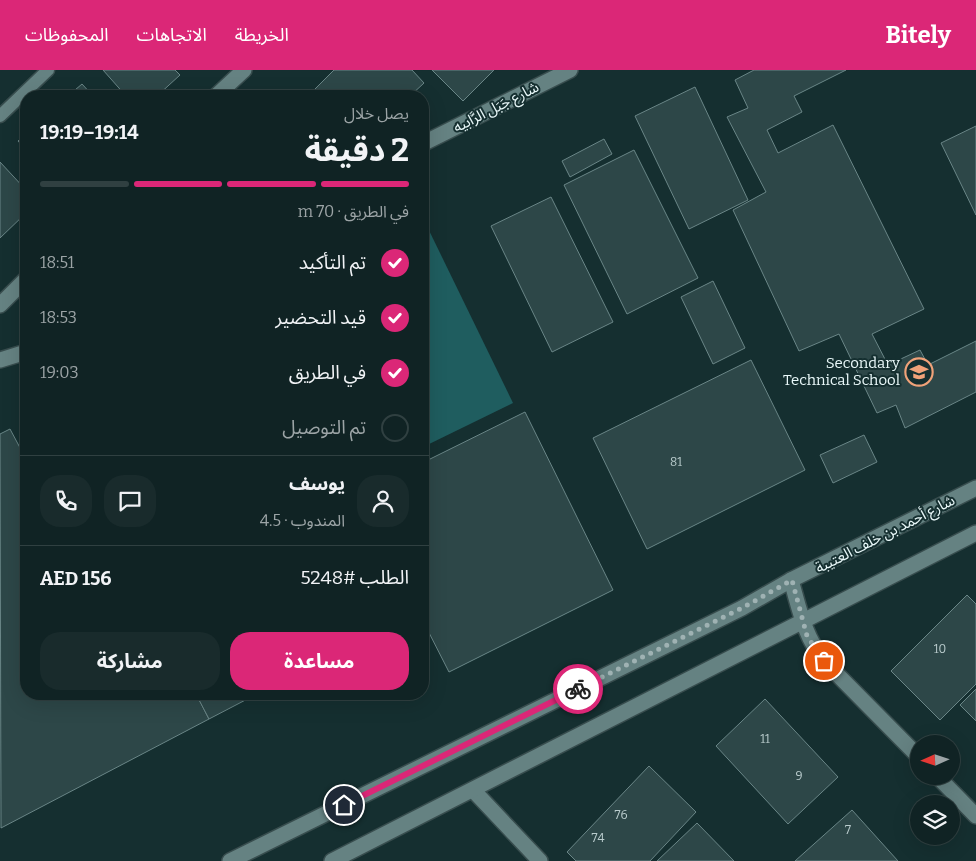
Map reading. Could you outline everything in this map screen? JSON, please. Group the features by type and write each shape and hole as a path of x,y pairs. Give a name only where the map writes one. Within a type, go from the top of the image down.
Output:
{"street":[{"name":"شارع جَبَل الرَّابيه","path":"429,140 570,70"},
{"path":"222,90 238,72"},
{"path":"0,305 20,285"},
{"path":"0,360 20,354"},
{"name":"شارع أحمد بن خلف العتيبة","path":"240,859 976,488"},
{"path":"332,861 803,622 973,539"},
{"path":"792,580 807,636 824,661 910,748"},
{"path":"946,785 976,816"},
{"path":"473,790 540,861"}],"lane":[{"path":"27,90 48,70"},
{"path":"0,116 20,97"}],"shaded area":[{"path":"429,230 513,403 429,444"}],"building":[{"path":"103,70 175,70 180,75 164,90 121,90"},
{"path":"334,70 412,70 424,83 416,90 314,90"},
{"path":"432,70 494,70 463,101"},
{"path":"754,70 846,70 794,96 802,112 767,130 778,153 833,125 924,309 872,334 888,365 920,350 928,365 976,341 976,392 905,428 896,405 877,413 839,334 799,351 733,210 766,192 727,117 748,108 735,80"},
{"path":"82,84 88,90 75,90"},
{"path":"695,87 748,200 689,229 635,116"},
{"path":"976,126 976,215 941,143"},
{"path":"604,139 612,154 570,177 562,161"},
{"path":"634,150 698,278 627,314 564,185"},
{"path":"0,162 20,184 20,219 0,238"},
{"path":"551,197 613,322 552,352 491,226"},
{"path":"713,281 745,348 713,364 681,297"},
{"path":"751,360 805,470 647,549 593,438"},
{"path":"525,412 613,590 449,672 429,633 429,460"},
{"path":"10,429 20,448 20,700 199,700 209,719 1,828 0,434"},
{"path":"864,435 877,462 833,483 820,455"},
{"path":"967,595 976,604 976,684 940,720 891,671"},
{"path":"976,689 976,721 960,705"},
{"path":"765,699 838,777 788,824 716,746"},
{"path":"199,700 245,700 209,719"},
{"path":"649,766 696,812 650,861 576,861 567,852"},
{"path":"852,810 898,861 795,861"},
{"path":"697,823 734,861 657,861"}],"way so far":[{"path":"578,689 742,608 792,580 807,636 824,661"}],"place":[{"name":"Secondary Technical School","path":"919,372"}],"route":[{"path":"344,805 578,689"}]}
